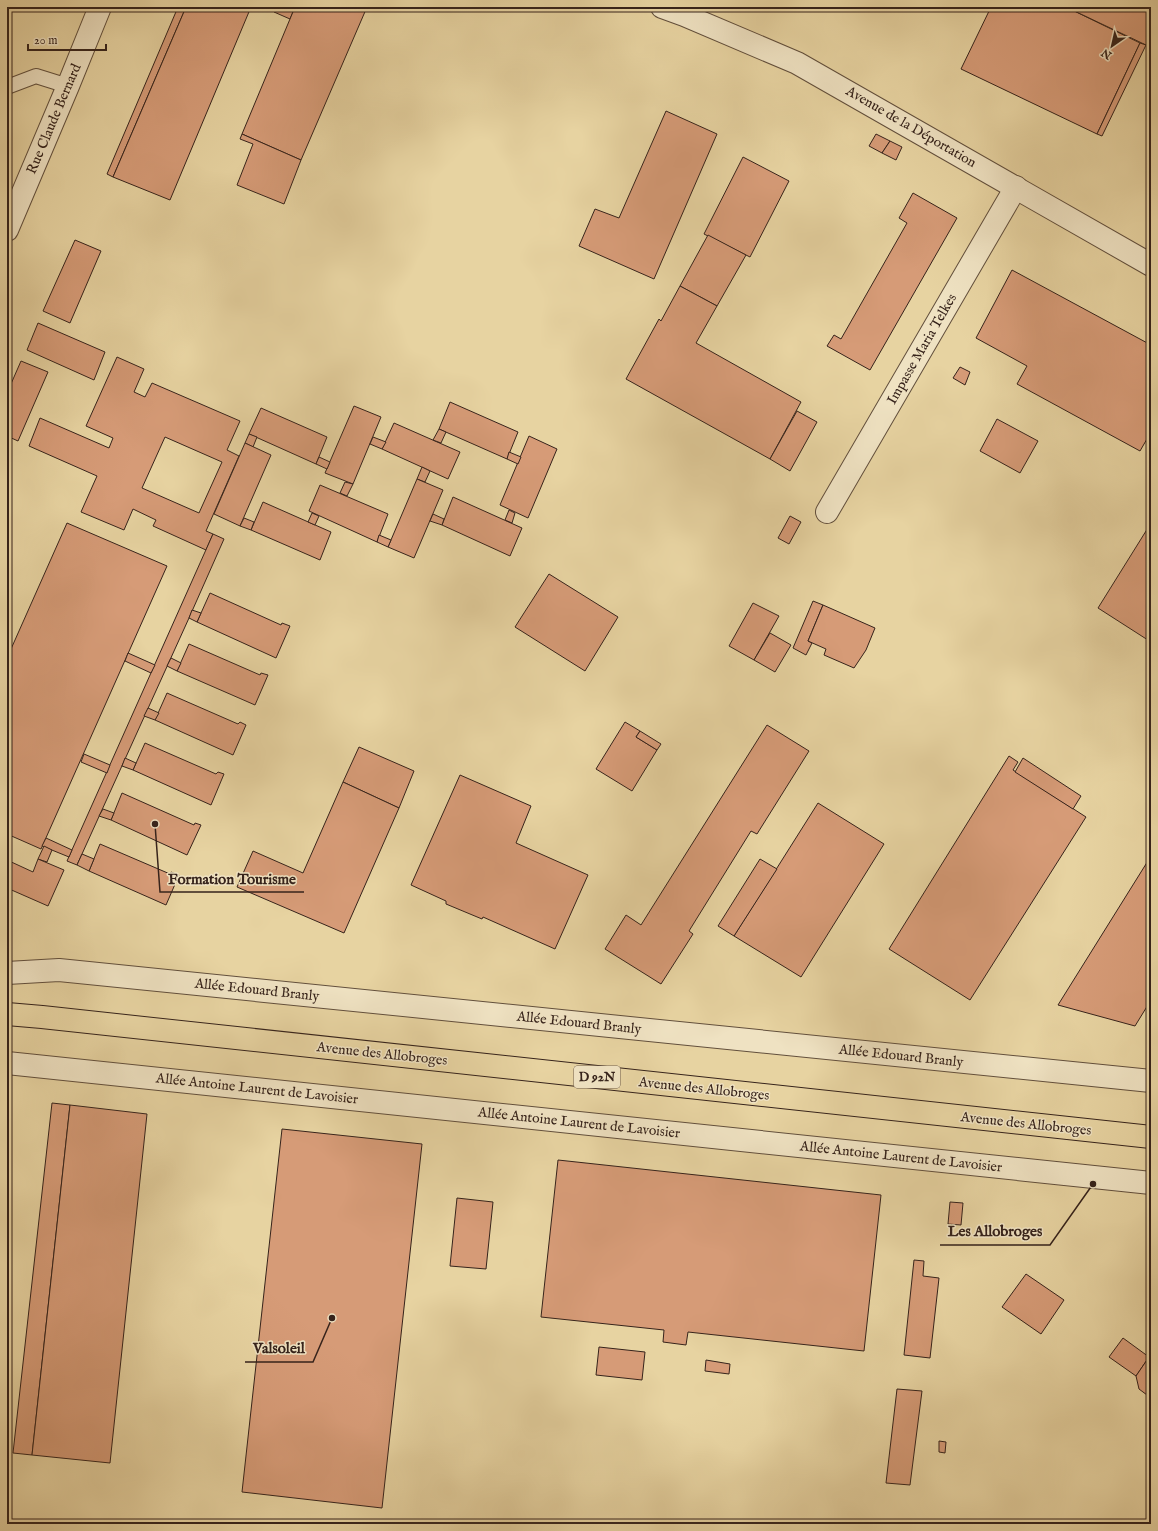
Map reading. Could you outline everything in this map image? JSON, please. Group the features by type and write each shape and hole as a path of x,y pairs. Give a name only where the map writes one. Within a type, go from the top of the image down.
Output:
{"main road":[{"name":"Avenue des Allobroges","path":"7,1009 42,1017"},
{"name":"Avenue des Allobroges","path":"7,1014 1151,1137"}],"street":[{"name":"Rue Claude Bernard","path":"7,230 100,7"},
{"name":"Avenue de la Déportation","path":"662,7 797,63 1151,265"},
{"name":"Impasse Maria Telkes","path":"827,512 1016,187"},
{"name":"Allée Edouard Branly","path":"7,973 59,970 1151,1081"},
{"name":"Allée Antoine Laurent de Lavoisier","path":"7,1063 1151,1183"}],"lane":[{"path":"7,87 36,76 68,86"}],"building":[{"path":"7,7 13,7 7,26"},
{"path":"178,7 186,7 113,177 107,174"},
{"path":"186,7 251,7 170,200 113,177"},
{"path":"275,7 295,7 290,19 274,12"},
{"path":"295,7 367,7 301,160 242,134"},
{"path":"991,7 1066,7 1140,43 1097,134 961,69"},
{"path":"1066,7 1151,7 1151,34 1146,45"},
{"path":"1140,43 1146,45 1102,136 1097,134"},
{"path":"666,111 717,134 654,279 579,246 595,209 619,218"},
{"path":"242,134 301,160 284,204 237,185 253,144 240,139"},
{"path":"876,134 890,141 882,153 869,146"},
{"path":"890,141 902,147 896,160 882,153"},
{"path":"743,157 789,181 750,257 704,234"},
{"path":"913,193 957,218 870,370 827,346 834,335 841,339 907,223 899,218"},
{"path":"708,235 746,255 717,306 680,286"},
{"path":"75,240 101,251 70,323 43,311"},
{"path":"1012,270 1151,345 1151,432 1140,451 1017,384 1027,366 976,338"},
{"path":"680,286 717,306 696,343 801,402 770,459 626,379 659,319 661,321"},
{"path":"38,323 105,352 94,380 27,350"},
{"path":"117,357 144,369 134,392 145,397 152,383 240,421 227,450 239,456 206,531 213,534 206,550 153,526 156,520 133,509 124,530 81,512 97,476 29,446 40,418 109,448 113,438 86,426","holes":["165,437 222,462 199,513 142,488"]},
{"path":"21,361 48,372 18,441 7,436 7,393"},
{"path":"960,367 970,372 965,385 953,378"},
{"path":"450,402 518,432 507,459 439,429"},
{"path":"354,406 381,417 353,484 325,473"},
{"path":"261,408 327,437 316,464 249,434"},
{"path":"797,411 817,422 790,471 770,459"},
{"path":"997,419 1038,441 1020,473 980,451"},
{"path":"394,423 460,452 448,479 382,449"},
{"path":"439,429 446,432 441,443 433,440"},
{"path":"249,434 257,437 253,447 245,443"},
{"path":"529,436 557,449 528,518 500,505"},
{"path":"373,437 386,442 382,449 370,444"},
{"path":"245,443 271,455 240,526 214,514"},
{"path":"509,452 521,457 518,464 507,459"},
{"path":"319,457 330,462 327,469 316,464"},
{"path":"422,467 430,471 425,482 417,479"},
{"path":"417,479 443,490 414,558 388,547"},
{"path":"345,482 353,484 347,496 340,493"},
{"path":"320,485 388,514 377,542 309,511"},
{"path":"453,497 522,528 510,556 442,525"},
{"path":"263,502 331,532 320,560 251,530"},
{"path":"509,510 515,513 512,523 505,520"},
{"path":"312,513 319,516 315,525 308,522"},
{"path":"433,514 444,519 442,525 430,521"},
{"path":"790,516 801,522 789,544 778,538"},
{"path":"244,518 254,522 251,530 240,526"},
{"path":"67,523 167,566 41,849 7,834 7,658"},
{"path":"1151,523 1151,642 1098,608"},
{"path":"213,534 224,539 189,618 77,865 67,861"},
{"path":"379,535 391,540 388,547 377,542"},
{"path":"549,574 618,617 585,671 515,627"},
{"path":"210,593 281,625 282,623 290,626 276,658 197,622"},
{"path":"813,601 823,605 808,641 812,643 806,655 793,648"},
{"path":"753,603 779,616 754,660 729,646"},
{"path":"823,605 875,628 866,650 854,668 824,655 826,649 808,641"},
{"path":"192,610 201,613 197,622 189,618"},
{"path":"770,633 791,645 775,672 754,660"},
{"path":"189,644 260,675 261,673 268,675 255,705 177,671"},
{"path":"128,653 155,665 151,673 125,661"},
{"path":"171,658 181,663 177,671 167,666"},
{"path":"167,693 238,724 240,722 246,725 233,755 155,720"},
{"path":"148,708 159,713 155,720 144,716"},
{"path":"625,722 640,731 636,737 657,750 632,791 596,769"},
{"path":"767,725 809,751 757,834 751,831 689,931 693,934 661,984 605,949 626,915 641,925"},
{"path":"640,731 661,744 657,750 636,737"},
{"path":"145,743 216,774 218,772 224,774 211,805 133,770"},
{"path":"359,747 414,771 399,808 343,782"},
{"path":"84,754 110,765 107,773 81,762"},
{"path":"1009,756 1018,762 1013,770 1086,817 970,1000 889,949"},
{"path":"125,758 136,763 133,770 122,766"},
{"path":"1023,758 1081,796 1073,809 1015,772"},
{"path":"460,775 531,806 516,843 588,875 555,949 483,917 482,919 446,904 446,901 411,885"},
{"path":"343,782 399,808 344,933 237,887 253,851 303,873"},
{"path":"122,793 194,825 195,823 201,825 187,855 111,820"},
{"path":"818,803 884,844 801,977 734,936"},
{"path":"103,809 114,813 111,820 99,816"},
{"path":"46,838 72,850 69,857 42,846"},
{"path":"100,844 170,874 171,872 179,875 166,905 89,871"},
{"path":"44,846 52,850 47,862 38,859"},
{"path":"82,854 94,859 89,871 77,865"},
{"path":"1151,856 1151,1000 1135,1026 1058,1005"},
{"path":"38,859 64,870 48,906 7,888 7,860 33,872"},
{"path":"760,859 777,869 734,936 718,926"},
{"path":"52,1103 70,1105 32,1455 13,1453"},
{"path":"70,1105 147,1114 110,1463 32,1455"},
{"path":"282,1129 422,1144 382,1508 242,1492"},
{"path":"558,1160 881,1195 864,1351 688,1332 686,1345 663,1342 664,1330 541,1317"},
{"path":"457,1198 493,1202 486,1269 450,1266"},
{"path":"950,1202 963,1203 961,1225 948,1224"},
{"path":"914,1260 924,1261 923,1276 939,1278 930,1358 904,1355"},
{"path":"1026,1274 1064,1300 1041,1334 1002,1307"},
{"path":"1123,1338 1149,1357 1136,1376 1109,1357"},
{"path":"599,1347 645,1352 642,1380 596,1375"},
{"path":"1149,1357 1151,1358 1151,1398 1139,1389 1136,1376"},
{"path":"706,1360 730,1364 729,1374 705,1371"},
{"path":"897,1389 922,1391 910,1485 886,1483"},
{"path":"939,1441 946,1442 945,1453 939,1452"}],"place":[{"name":"Formation Tourisme","path":"155,824"},
{"name":"Les Allobroges","path":"1093,1184"},
{"name":"Valsoleil","path":"332,1318"}]}
